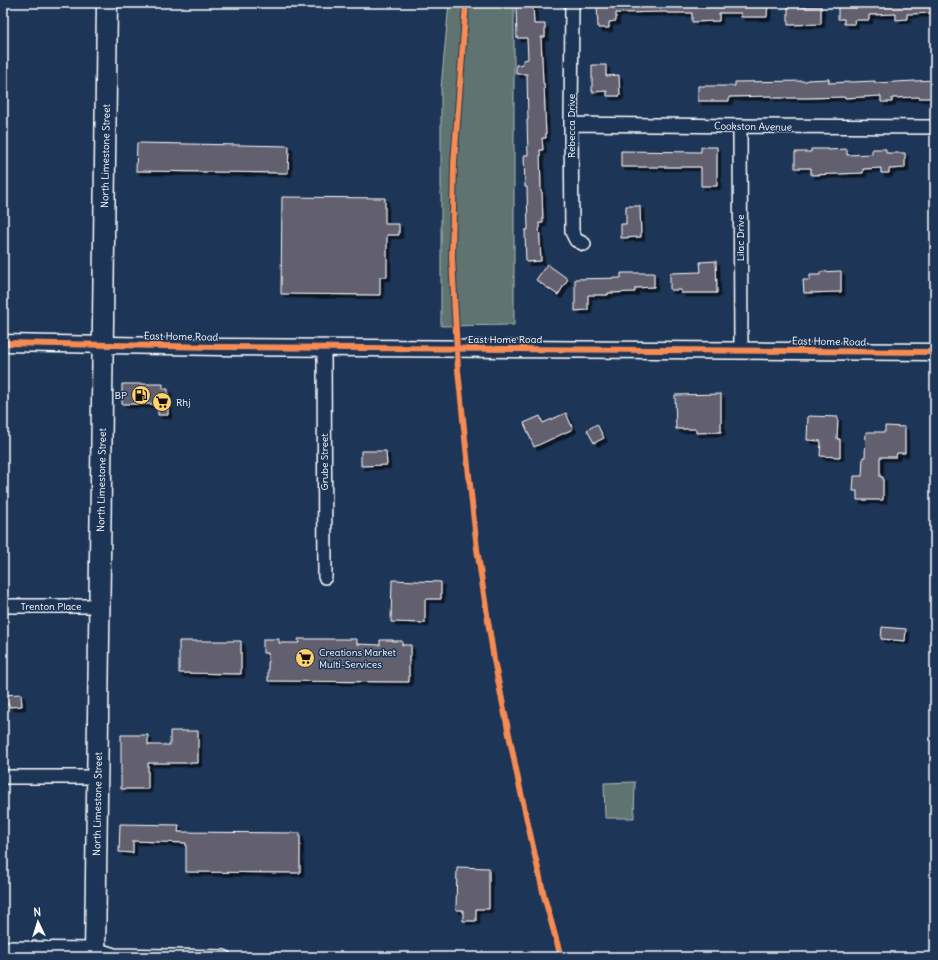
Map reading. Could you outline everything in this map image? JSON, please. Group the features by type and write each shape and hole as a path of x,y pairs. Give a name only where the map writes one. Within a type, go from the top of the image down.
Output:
{"main road":[{"name":"North Limestone Street","path":"95,953 107,3"}],"street":[{"name":"Rebecca Drive","path":"572,3 572,232 576,240 584,244"},
{"name":"Cookston Avenue","path":"571,124 935,127"},
{"name":"Lilac Drive","path":"740,126 741,350"},
{"name":"East Home Road","path":"3,343 935,352"},
{"name":"Grube Street","path":"324,347 325,577"},
{"name":"Trenton Place","path":"3,606 99,606"},
{"path":"3,777 97,777"},
{"path":"3,948 114,955 224,957"}],"green space":[{"path":"449,3 514,3 514,325 441,326 441,88"},
{"path":"635,782 634,818 605,818 604,783"}],"building":[{"path":"597,3 768,3 767,17 741,17 741,13 719,13 719,21 692,22 692,13 616,13 616,21 609,22 609,28 598,28"},
{"path":"788,3 802,3 802,7 821,6 821,24 788,25"},
{"path":"838,3 851,3 851,6 883,5 883,3 935,3 935,13 907,14 907,19 896,20 896,14 869,15 869,20 854,20 855,24 844,24 844,19 838,19"},
{"path":"516,4 533,4 534,24 545,24 545,37 541,37 546,138 542,138 543,150 540,150 543,223 539,223 541,261 526,262 525,230 528,230 527,187 525,187 524,155 528,155 527,74 516,74 516,65 523,64 523,60 528,59 527,38 517,38"},
{"path":"592,65 606,65 606,76 619,75 620,96 607,96 607,91 592,92"},
{"path":"829,79 829,83 875,81 875,83 935,80 935,98 892,98 892,102 881,102 881,96 844,98 772,98 772,96 729,97 729,101 698,101 698,86 735,86 735,82 807,81"},
{"path":"137,143 289,146 288,173 136,171"},
{"path":"701,147 717,147 717,186 701,186 701,167 621,167 621,151 701,152"},
{"path":"811,149 847,149 847,155 872,154 872,149 886,149 886,153 905,153 905,168 889,169 889,173 881,173 881,168 863,169 863,173 811,175 811,168 795,168 795,152 811,152"},
{"path":"282,197 385,198 385,224 399,224 399,235 387,235 387,277 380,277 380,295 281,294"},
{"path":"626,206 640,206 641,237 621,238 621,224 626,224"},
{"path":"716,261 717,293 681,293 681,290 670,290 670,273 701,272 700,262"},
{"path":"547,264 568,279 558,295 536,280"},
{"path":"841,271 841,292 804,293 803,280 810,280 810,275 820,275 820,272"},
{"path":"621,273 654,273 654,287 635,288 635,292 608,293 608,295 588,295 588,310 575,311 575,279 621,278"},
{"path":"122,384 163,384 163,389 168,389 168,415 158,415 158,404 122,404"},
{"path":"721,394 721,432 696,433 696,429 676,429 675,395"},
{"path":"566,413 573,429 534,447 524,423 540,416 543,423"},
{"path":"808,416 838,417 837,439 840,439 840,457 820,456 821,441 807,440"},
{"path":"597,424 604,438 594,443 587,430"},
{"path":"885,426 905,427 905,453 897,453 896,457 880,457 880,477 883,477 883,500 857,500 857,491 853,491 854,476 862,476 863,457 865,457 866,432 885,432"},
{"path":"361,451 386,451 387,465 361,466"},
{"path":"392,580 441,582 441,599 425,599 425,623 391,622"},
{"path":"882,627 906,629 905,641 881,639"},
{"path":"263,639 279,639 279,643 299,643 298,639 357,639 357,644 380,645 380,640 402,641 402,645 411,645 411,656 409,656 409,682 268,681 268,653 263,653"},
{"path":"179,641 241,641 241,674 179,673"},
{"path":"21,694 22,706 9,707 9,704 3,704 3,695"},
{"path":"170,731 198,731 198,763 148,763 148,789 121,789 121,735 148,735 148,745 170,745"},
{"path":"120,824 179,825 178,832 300,833 300,873 186,872 186,843 133,841 133,853 119,852"},
{"path":"457,867 489,868 489,909 476,909 476,921 463,921 463,910 456,910"}],"cycle path":[{"path":"466,3 454,163 452,258 458,370 477,549 494,660 519,784 544,896 561,957"},
{"path":"3,343 218,347 935,352"}],"place":[{"name":"BP","path":"141,395"},
{"name":"Rhj","path":"162,402"},
{"name":"Creations Market Multi-Services","path":"305,658"}]}
